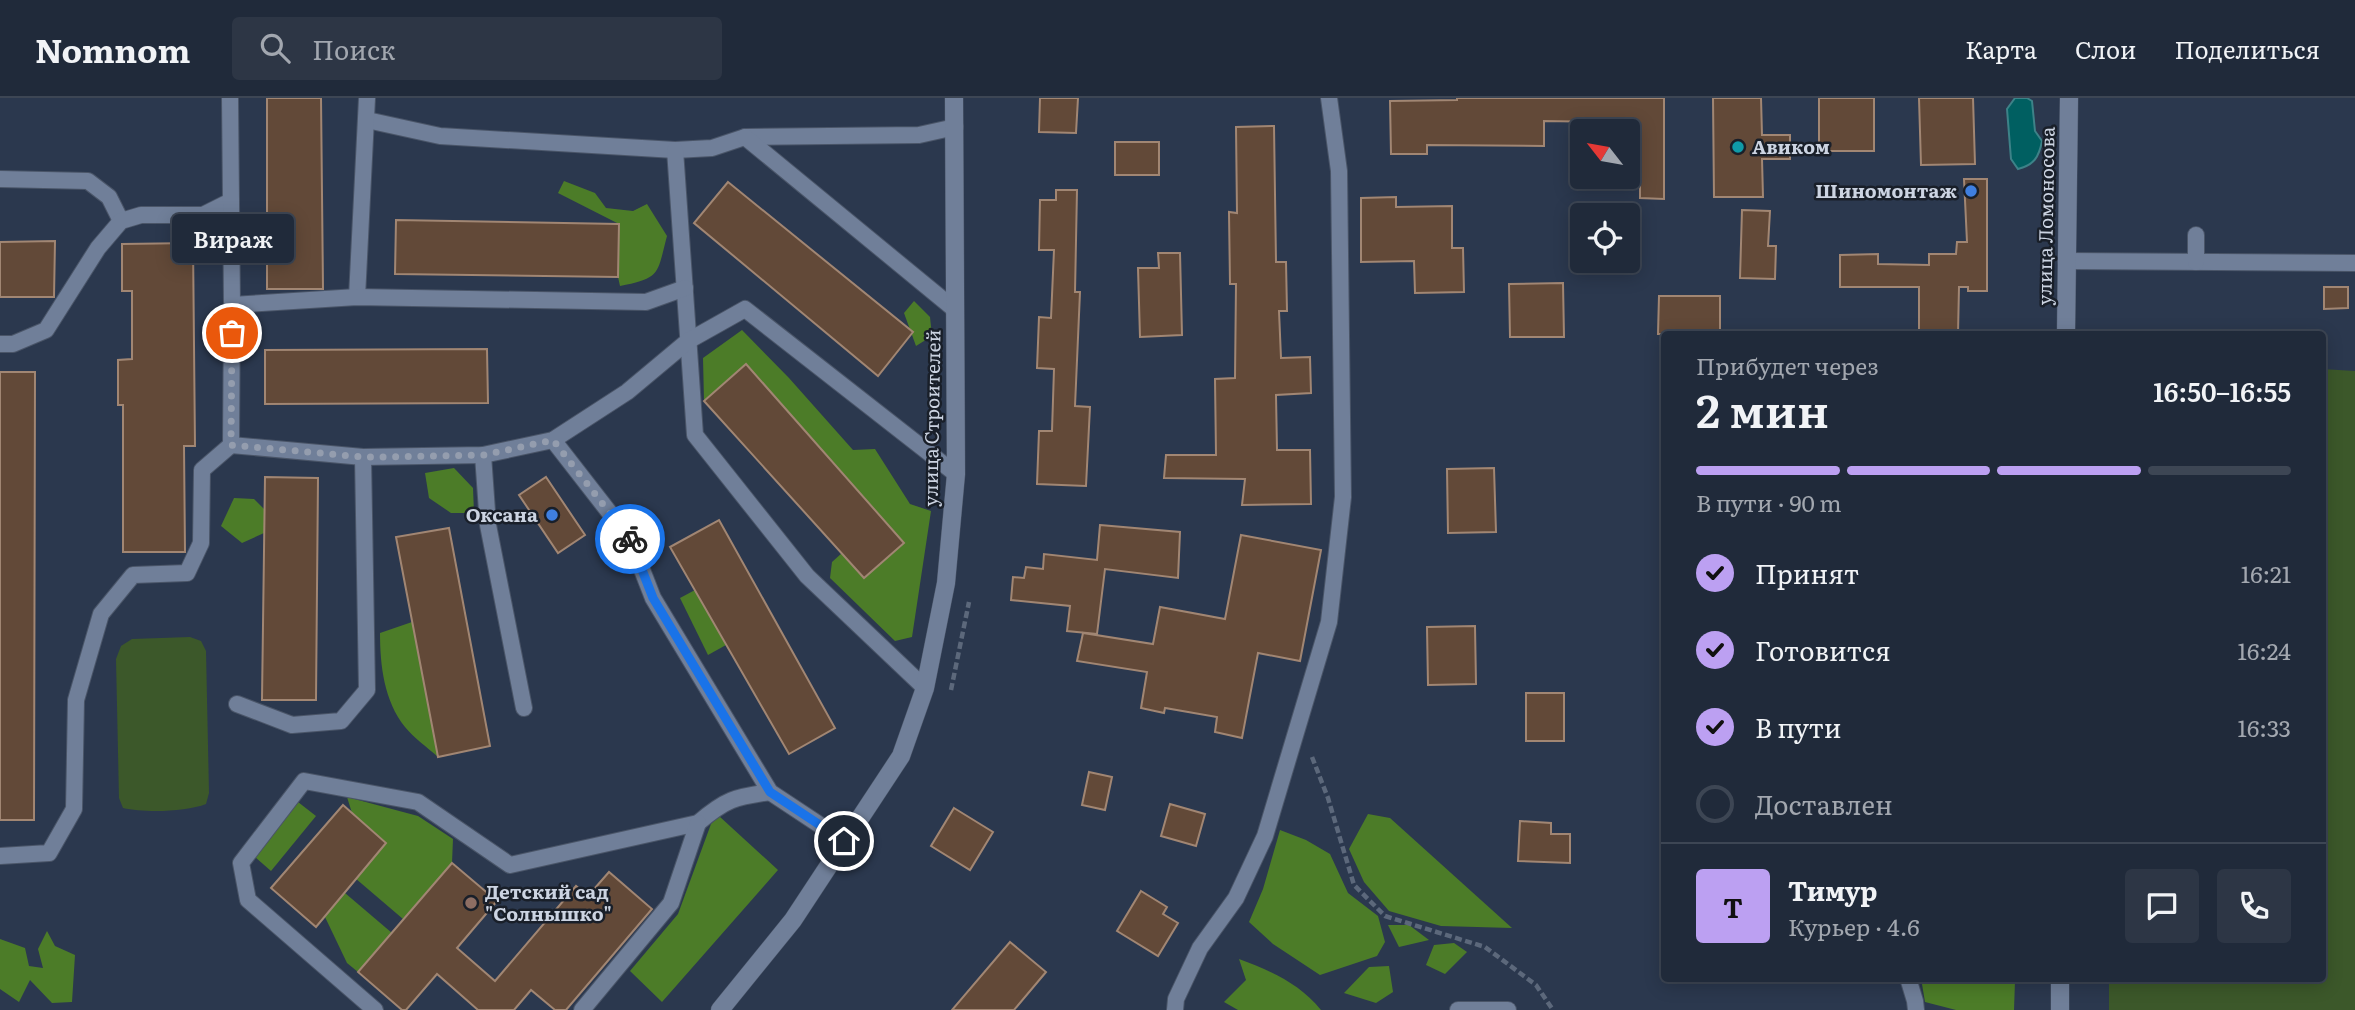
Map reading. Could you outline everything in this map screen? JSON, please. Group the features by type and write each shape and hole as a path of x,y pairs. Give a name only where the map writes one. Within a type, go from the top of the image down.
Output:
{"street":[{"name":"улица Строителей","path":"720,1010 793,920 901,756 925,688 946,583 956,474 953,308 954,98"},
{"name":"улица Ломоносова","path":"2066,331 2069,98"},
{"path":"2060,982 2060,1010"}],"lane":[{"path":"230,98 231,445"},
{"path":"357,298 367,98"},
{"path":"1175,1010 1176,999 1200,948 1236,898 1265,836 1329,622 1343,497 1339,171 1329,98"},
{"path":"368,120 440,136 675,150 712,148 745,137 919,135 955,127"},
{"path":"745,137 953,308"},
{"path":"675,150 695,435 807,576 925,688"},
{"path":"0,179 88,181 109,197 121,221"},
{"path":"0,344 13,344 46,330 98,248 121,221 141,215 203,215 231,201"},
{"path":"2196,236 2196,262"},
{"path":"2066,261 2355,263"},
{"path":"232,305 357,298 646,302 685,288"},
{"path":"0,856 48,853 74,809 76,700 101,614 134,575 187,573 201,543 202,470 231,445 363,457 484,455 553,440 627,392 688,341 746,309 956,474"},
{"path":"553,440 630,539 653,598 770,792 844,841"},
{"path":"484,455 488,525 524,708"},
{"path":"237,704 292,725 341,720 367,690 363,457"},
{"path":"375,1010 248,900 241,863 304,781 418,802 510,865 698,823 735,797 770,792"},
{"path":"582,1010 671,903 698,823"},
{"path":"1909,982 1916,1010"},
{"path":"1458,1010 1508,1010"}],"path":[{"path":"1299,723 1328,798 1354,885 1385,916 1485,947 1536,985 1553,1010"}],"shaded area":[{"path":"2015,98 2032,101 2035,131 2042,141 2035,159 2018,169 2011,159 2007,109"},
{"path":"2326,369 2355,371 2355,1010 2109,1010 2109,982 2326,982"},
{"path":"190,637 201,641 206,651 209,793 206,804 165,811 123,808 119,798 116,659 121,646 132,639"}],"green space":[{"path":"564,181 595,193 606,208 633,211 647,204 667,236 659,266 650,277 620,286 619,224 558,193"},
{"path":"914,301 930,317 932,336 916,346 904,313"},
{"path":"742,330 853,450 875,449 910,504 931,511 912,637 895,641 830,578 832,562 842,553 903,542 746,364 704,401 703,358"},
{"path":"454,468 473,488 474,513 451,513 429,498 425,473"},
{"path":"234,498 254,499 265,510 264,533 242,543 221,526"},
{"path":"695,590 726,645 708,655 680,598"},
{"path":"412,622 438,757 405,727 392,706 385,682 380,633"},
{"path":"347,797 418,816 453,839 452,863 403,919 355,878 386,843 352,813"},
{"path":"298,802 316,816 271,871 255,857"},
{"path":"1368,814 1390,818 1512,928 1441,926 1389,911 1364,882 1349,849"},
{"path":"719,816 778,870 662,1002 630,971 678,914 711,824"},
{"path":"1280,830 1306,840 1330,854 1348,893 1378,916 1385,942 1377,956 1320,975 1273,944 1249,922 1263,889"},
{"path":"345,893 392,933 358,972 347,963 325,917"},
{"path":"1388,925 1409,925 1429,940 1399,947"},
{"path":"47,931 55,946 75,955 72,1002 52,1003 30,980 19,1002 0,989 0,939 25,948 29,966 43,968 38,949"},
{"path":"1454,943 1467,952 1445,974 1426,965 1434,945"},
{"path":"1239,959 1284,979 1303,992 1321,1010 1238,1010 1224,1002 1246,980"},
{"path":"1389,966 1393,992 1376,1003 1344,993 1369,967"},
{"path":"1922,982 2015,982 2014,1010 1956,1010 1925,1002"}],"building":[{"path":"267,98 321,98 323,289 267,289"},
{"path":"1040,98 1078,98 1076,133 1039,132"},
{"path":"1664,98 1664,199 1640,198 1640,119 1544,121 1544,146 1427,145 1427,154 1391,154 1390,101"},
{"name":"Авиком","path":"1713,98 1761,98 1762,135 1790,135 1790,159 1762,159 1763,197 1714,197"},
{"path":"1819,98 1874,98 1874,151 1819,151"},
{"path":"1919,98 1973,98 1975,164 1921,165"},
{"path":"1274,126 1276,262 1286,262 1287,311 1279,311 1281,358 1310,357 1311,393 1276,395 1277,450 1310,450 1311,504 1242,505 1245,479 1164,478 1166,455 1216,455 1215,379 1235,378 1236,284 1230,284 1229,212 1237,213 1236,127"},
{"path":"1115,142 1159,142 1159,175 1115,175"},
{"path":"1964,179 1987,179 1987,291 1968,291 1968,287 1959,287 1958,331 1919,331 1919,287 1840,287 1840,255 1878,254 1878,264 1929,265 1929,254 1956,254 1957,242 1967,242"},
{"path":"728,182 913,332 878,376 694,223"},
{"path":"1056,190 1077,190 1075,292 1080,292 1075,406 1090,407 1086,486 1037,484 1039,431 1052,431 1054,369 1037,368 1039,317 1051,318 1054,250 1039,250 1040,200 1056,200"},
{"path":"1396,197 1396,207 1452,206 1452,248 1463,248 1464,292 1415,293 1414,261 1361,262 1361,198"},
{"path":"1742,210 1770,211 1768,246 1776,246 1775,279 1740,278"},
{"path":"396,220 619,224 618,277 395,274"},
{"path":"55,241 54,297 0,297 0,242"},
{"path":"193,243 195,446 184,446 185,552 123,552 123,405 118,405 118,360 132,359 132,291 122,291 122,244"},
{"path":"1158,253 1180,253 1182,335 1140,337 1138,268 1159,268"},
{"path":"1563,283 1564,337 1510,337 1509,284"},
{"path":"2324,287 2348,287 2348,308 2324,309"},
{"path":"1659,296 1720,296 1720,331 1661,331 1661,334 1658,334"},
{"path":"487,349 488,403 265,404 265,350"},
{"path":"746,364 904,543 864,578 704,401"},
{"path":"0,372 35,372 34,820 0,820"},
{"path":"1494,468 1496,532 1448,533 1447,469"},
{"path":"265,477 318,478 316,700 262,700"},
{"name":"Оксана","path":"546,477 585,535 558,553 519,495"},
{"path":"719,520 835,728 789,754 670,547"},
{"path":"1100,525 1180,532 1178,578 1105,569 1097,634 1067,631 1070,606 1011,600 1013,577 1024,578 1026,567 1043,569 1044,554 1097,560"},
{"path":"449,528 490,746 438,757 396,537"},
{"path":"1241,535 1321,550 1300,661 1258,653 1242,738 1215,732 1217,717 1165,708 1164,713 1141,708 1147,672 1077,661 1083,633 1153,644 1160,607 1225,619"},
{"path":"1475,626 1476,684 1428,685 1427,627"},
{"path":"1526,693 1564,693 1564,741 1526,741"},
{"path":"1089,772 1112,777 1105,810 1082,805"},
{"path":"1170,804 1205,814 1196,846 1161,836"},
{"path":"343,805 386,843 316,927 271,888"},
{"path":"954,808 993,832 970,870 931,846"},
{"path":"1520,821 1551,823 1551,834 1570,834 1570,863 1518,861"},
{"path":"452,863 497,901 457,948 495,981 576,886 588,896 609,872 652,909 566,1010 555,1010 531,990 514,1010 478,1010 437,974 406,1010 402,1010 358,972"},
{"path":"1141,891 1167,907 1163,914 1178,923 1158,956 1117,931"},
{"path":"1010,942 1046,972 1014,1010 952,1010"}],"way so far":[{"path":"232,333 231,445 387,457 484,455 553,440 630,539"}],"place":[{"name":"Авиком","path":"1738,147"},
{"name":"Шиномонтаж","path":"1971,191"},
{"name":"Вираж","path":"232,333"},
{"name":"Оксана","path":"552,515"},
{"name":"Детский сад \"Солнышко\"","path":"471,903"}],"route":[{"path":"630,539 653,598 770,792 844,841"}]}
